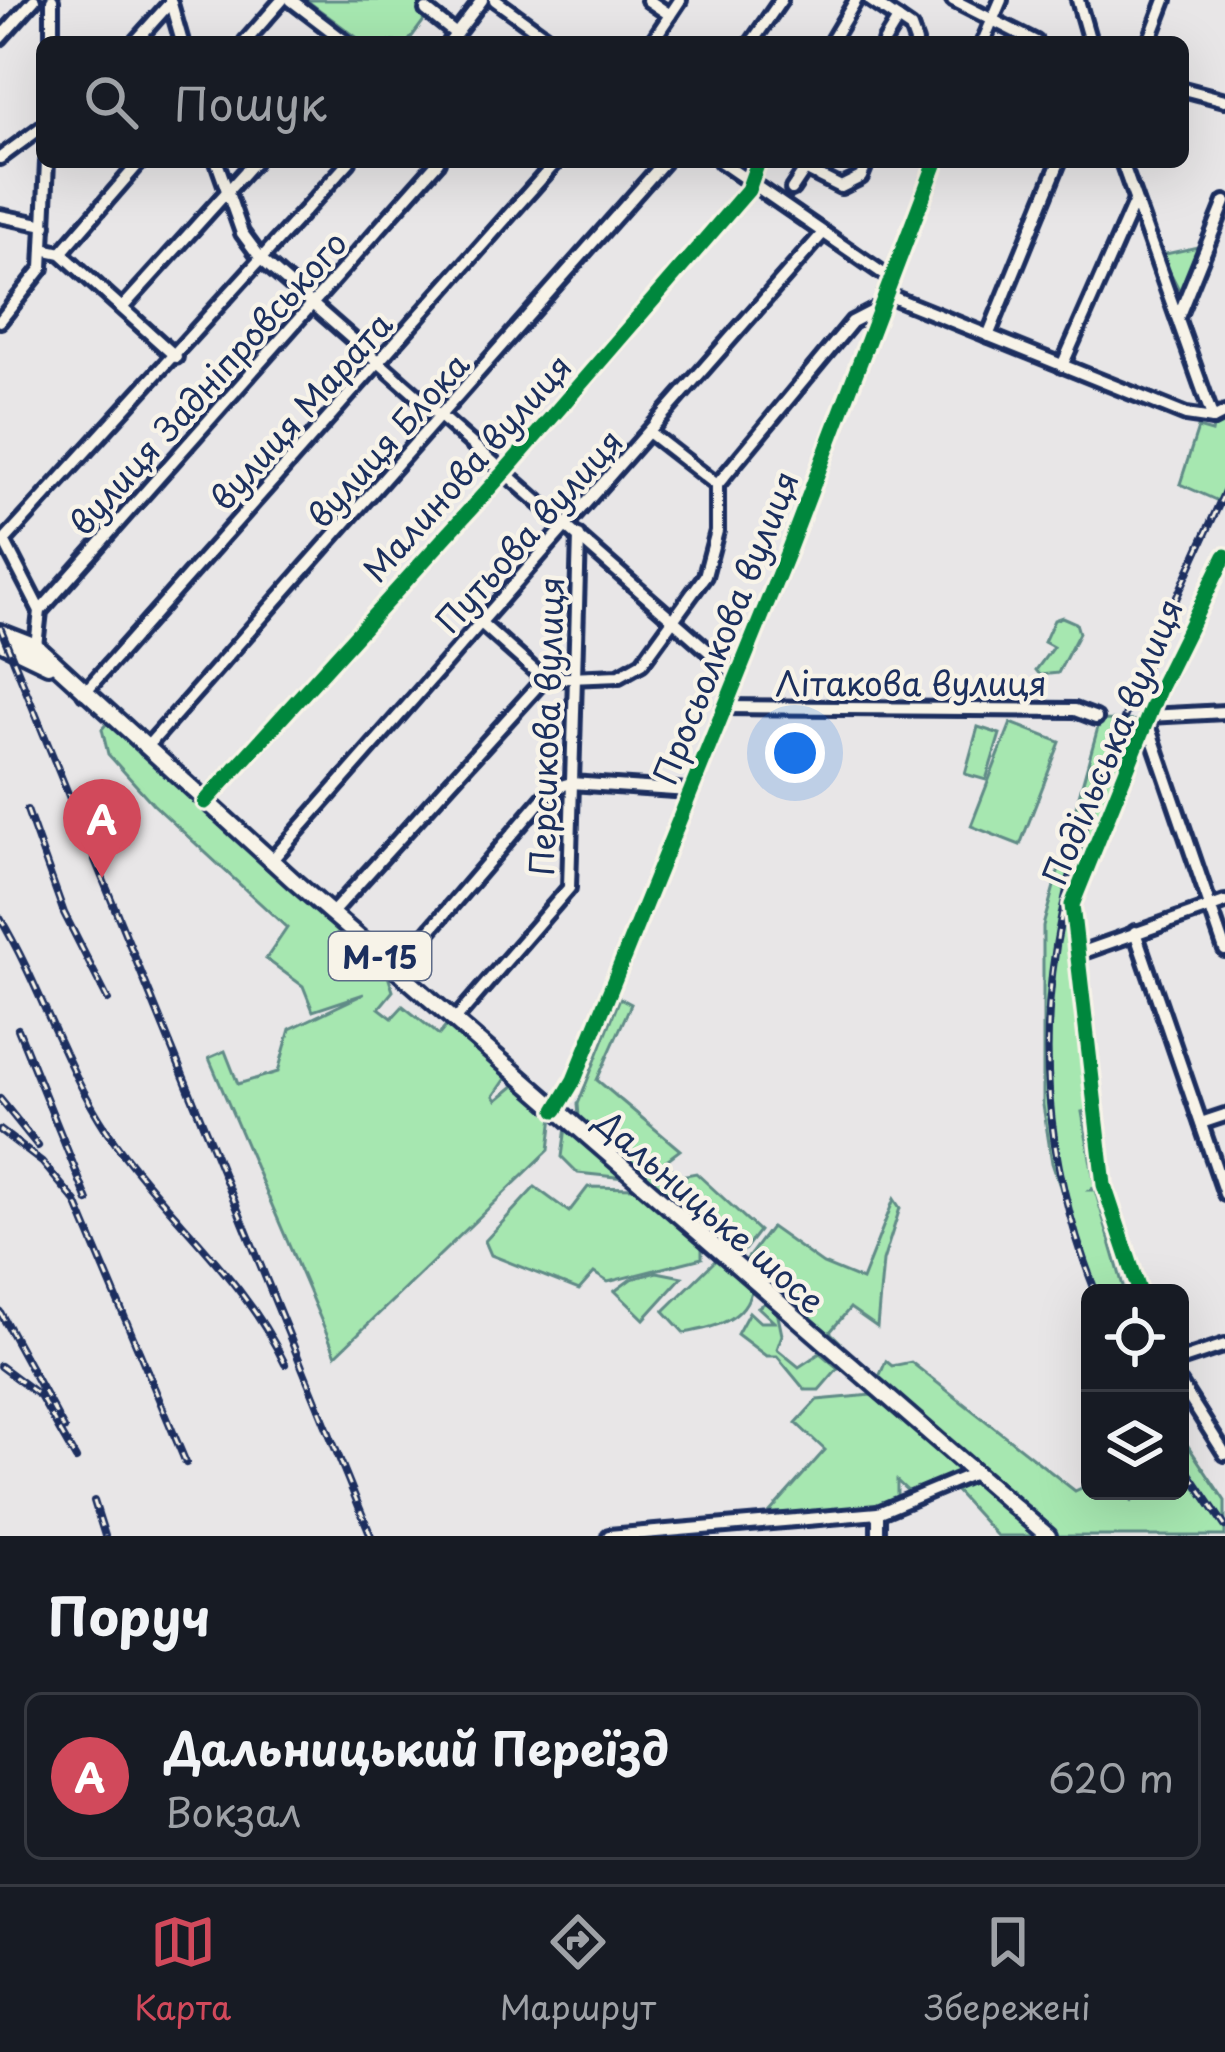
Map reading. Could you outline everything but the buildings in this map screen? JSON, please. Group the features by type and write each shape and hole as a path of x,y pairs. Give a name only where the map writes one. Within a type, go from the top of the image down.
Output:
{"main road":[{"name":"М-15","path":"0,632 36,646 71,682"},
{"name":"М-15","path":"0,642 71,682"},
{"name":"Дальницьке шосе","path":"71,682 1048,1536"}],"street":[{"path":"0,38 34,0"},
{"path":"52,0 52,36"},
{"path":"251,36 287,0 338,36"},
{"path":"455,36 482,0"},
{"path":"494,0 542,36"},
{"path":"648,0 670,15"},
{"path":"656,36 680,0"},
{"path":"756,36 781,0"},
{"path":"835,36 856,0"},
{"path":"870,0 915,36"},
{"path":"953,0 1022,36"},
{"path":"986,36 1001,0"},
{"path":"1078,0 1088,36"},
{"path":"1151,36 1165,0"},
{"path":"140,36 170,1"},
{"path":"170,1 180,36"},
{"path":"427,10 451,36"},
{"path":"888,36 898,19"},
{"path":"1189,91 1225,100"},
{"path":"0,158 36,131"},
{"path":"0,321 31,285 46,250 47,168"},
{"path":"61,253 135,168"},
{"name":"Літакова вулиця","path":"220,168 242,233 262,260 737,676"},
{"path":"123,307 249,168"},
{"path":"36,646 40,610 3,542 344,168"},
{"name":"вулиця Задніпровського","path":"40,610 432,168"},
{"name":"вулиця Марата","path":"84,693 551,168"},
{"name":"вулиця Блока","path":"146,748 442,419 659,168"},
{"path":"730,168 890,279"},
{"name":"Малинова вулиця","path":"205,802 505,472 750,182 756,168"},
{"path":"793,190 807,168"},
{"path":"811,168 842,187 861,177 865,168"},
{"name":"Просьолкова вулиця","path":"556,1110 574,1080 737,676 934,168"},
{"path":"988,337 1057,168"},
{"path":"885,294 1186,415 1219,416 1124,168"},
{"path":"1179,315 1225,202"},
{"path":"1062,366 1134,203"},
{"path":"0,215 45,225"},
{"name":"Путьова вулиця","path":"271,861 823,233"},
{"path":"46,250 61,253 176,357"},
{"path":"481,623 544,679 619,676 643,663 677,622 714,554 717,485 852,322 879,308"},
{"path":"650,433 717,485"},
{"name":"Персикова вулиця","path":"454,1021 569,888 579,536"},
{"name":"Подільська вулиця","path":"1137,1284 1104,1185 1072,905 1147,719 1225,556"},
{"path":"332,914 544,679"},
{"name":"Літакова вулиця","path":"724,707 1075,710 1096,718"},
{"path":"1224,714 1147,719 1225,950"},
{"path":"396,970 550,789 571,782 689,791"},
{"path":"1080,953 1225,902"},
{"path":"1135,932 1225,1194"},
{"path":"1201,1123 1225,1115"},
{"path":"1189,1357 1225,1345"},
{"path":"1185,1392 1225,1454"},
{"path":"609,1536 878,1513 972,1474"},
{"path":"878,1513 878,1536"}],"green space":[{"path":"306,0 439,0 412,36 355,36"},
{"path":"1202,246 1183,297 1161,255"},
{"path":"1225,418 1225,504 1180,484 1198,428 1212,432 1214,423"},
{"path":"1062,617 1076,623 1079,633 1058,673 1040,675 1036,670 1053,647 1044,642 1054,620"},
{"path":"1100,720 1137,721 1142,727 1071,906 1091,1110 1082,1112 1095,1187 1090,1190 1095,1190 1122,1284 1093,1284 1052,1163 1043,1105 1043,926"},
{"path":"107,723 386,970 393,991 379,1008 392,1018 403,1006 439,1035 448,1024 507,1077 494,1096 497,1100 515,1085 553,1116 549,1150 336,1355 209,1058 225,1051 238,1084 278,1072 290,1029 364,994 313,1011 303,986 266,959 287,928 153,804 108,754 102,729"},
{"path":"1011,723 1060,742 1020,845 971,826"},
{"path":"978,727 1000,734 986,780 965,774"},
{"path":"620,998 631,1004 597,1080 680,1150 656,1168 661,1172 670,1167 681,1176 696,1173 759,1231 738,1258 579,1117 578,1104"},
{"path":"566,1127 625,1178 578,1173 562,1157"},
{"path":"535,1187 569,1212 588,1187 637,1188 702,1243 702,1258 608,1282 594,1273 579,1290 491,1255 485,1241"},
{"path":"894,1199 900,1208 883,1261 877,1327 850,1308 830,1332 840,1342 836,1353 779,1303 782,1295 753,1268 747,1272 747,1259 771,1227 823,1264 862,1280"},
{"path":"718,1258 752,1287 749,1299 727,1321 684,1333 664,1311"},
{"path":"657,1272 682,1277 644,1319 615,1291 631,1279"},
{"path":"765,1303 777,1311 782,1335 777,1349 799,1367 820,1353 838,1368 819,1390 805,1390 777,1356 766,1356 737,1334 749,1312 760,1322 774,1322 758,1307"},
{"path":"886,1361 892,1366 911,1362 1075,1491 1081,1488 1081,1500 1189,1500 1189,1447 1225,1501 1225,1536 1058,1536 875,1386"},
{"path":"872,1395 965,1473 912,1495 897,1481 897,1510 769,1513 825,1450 796,1423 817,1400"},
{"path":"971,1480 1043,1536 997,1536 955,1490"}],"railway":[{"path":"1093,1284 1062,1182 1048,1078 1052,977 1069,880 1098,785 1225,491"},
{"path":"0,627 371,1536"},
{"path":"27,810 64,913 108,1000"},
{"path":"0,918 107,1131 247,1301 285,1364"},
{"path":"18,1029 88,1201"},
{"path":"0,1099 38,1146"},
{"path":"0,1130 42,1162 76,1202 186,1463"},
{"path":"0,1312 64,1429"},
{"path":"0,1366 40,1396 76,1459"},
{"path":"1189,1473 1225,1526"},
{"path":"94,1501 105,1536"}],"cycle path":[{"path":"205,802 505,471 748,190 756,168"},
{"path":"556,1110 574,1080 788,551 934,168"},
{"path":"1137,1284 1104,1185 1072,905 1160,687 1225,556"}],"place":[{"name":"Дальницький Переїзд","path":"102,878"}]}
